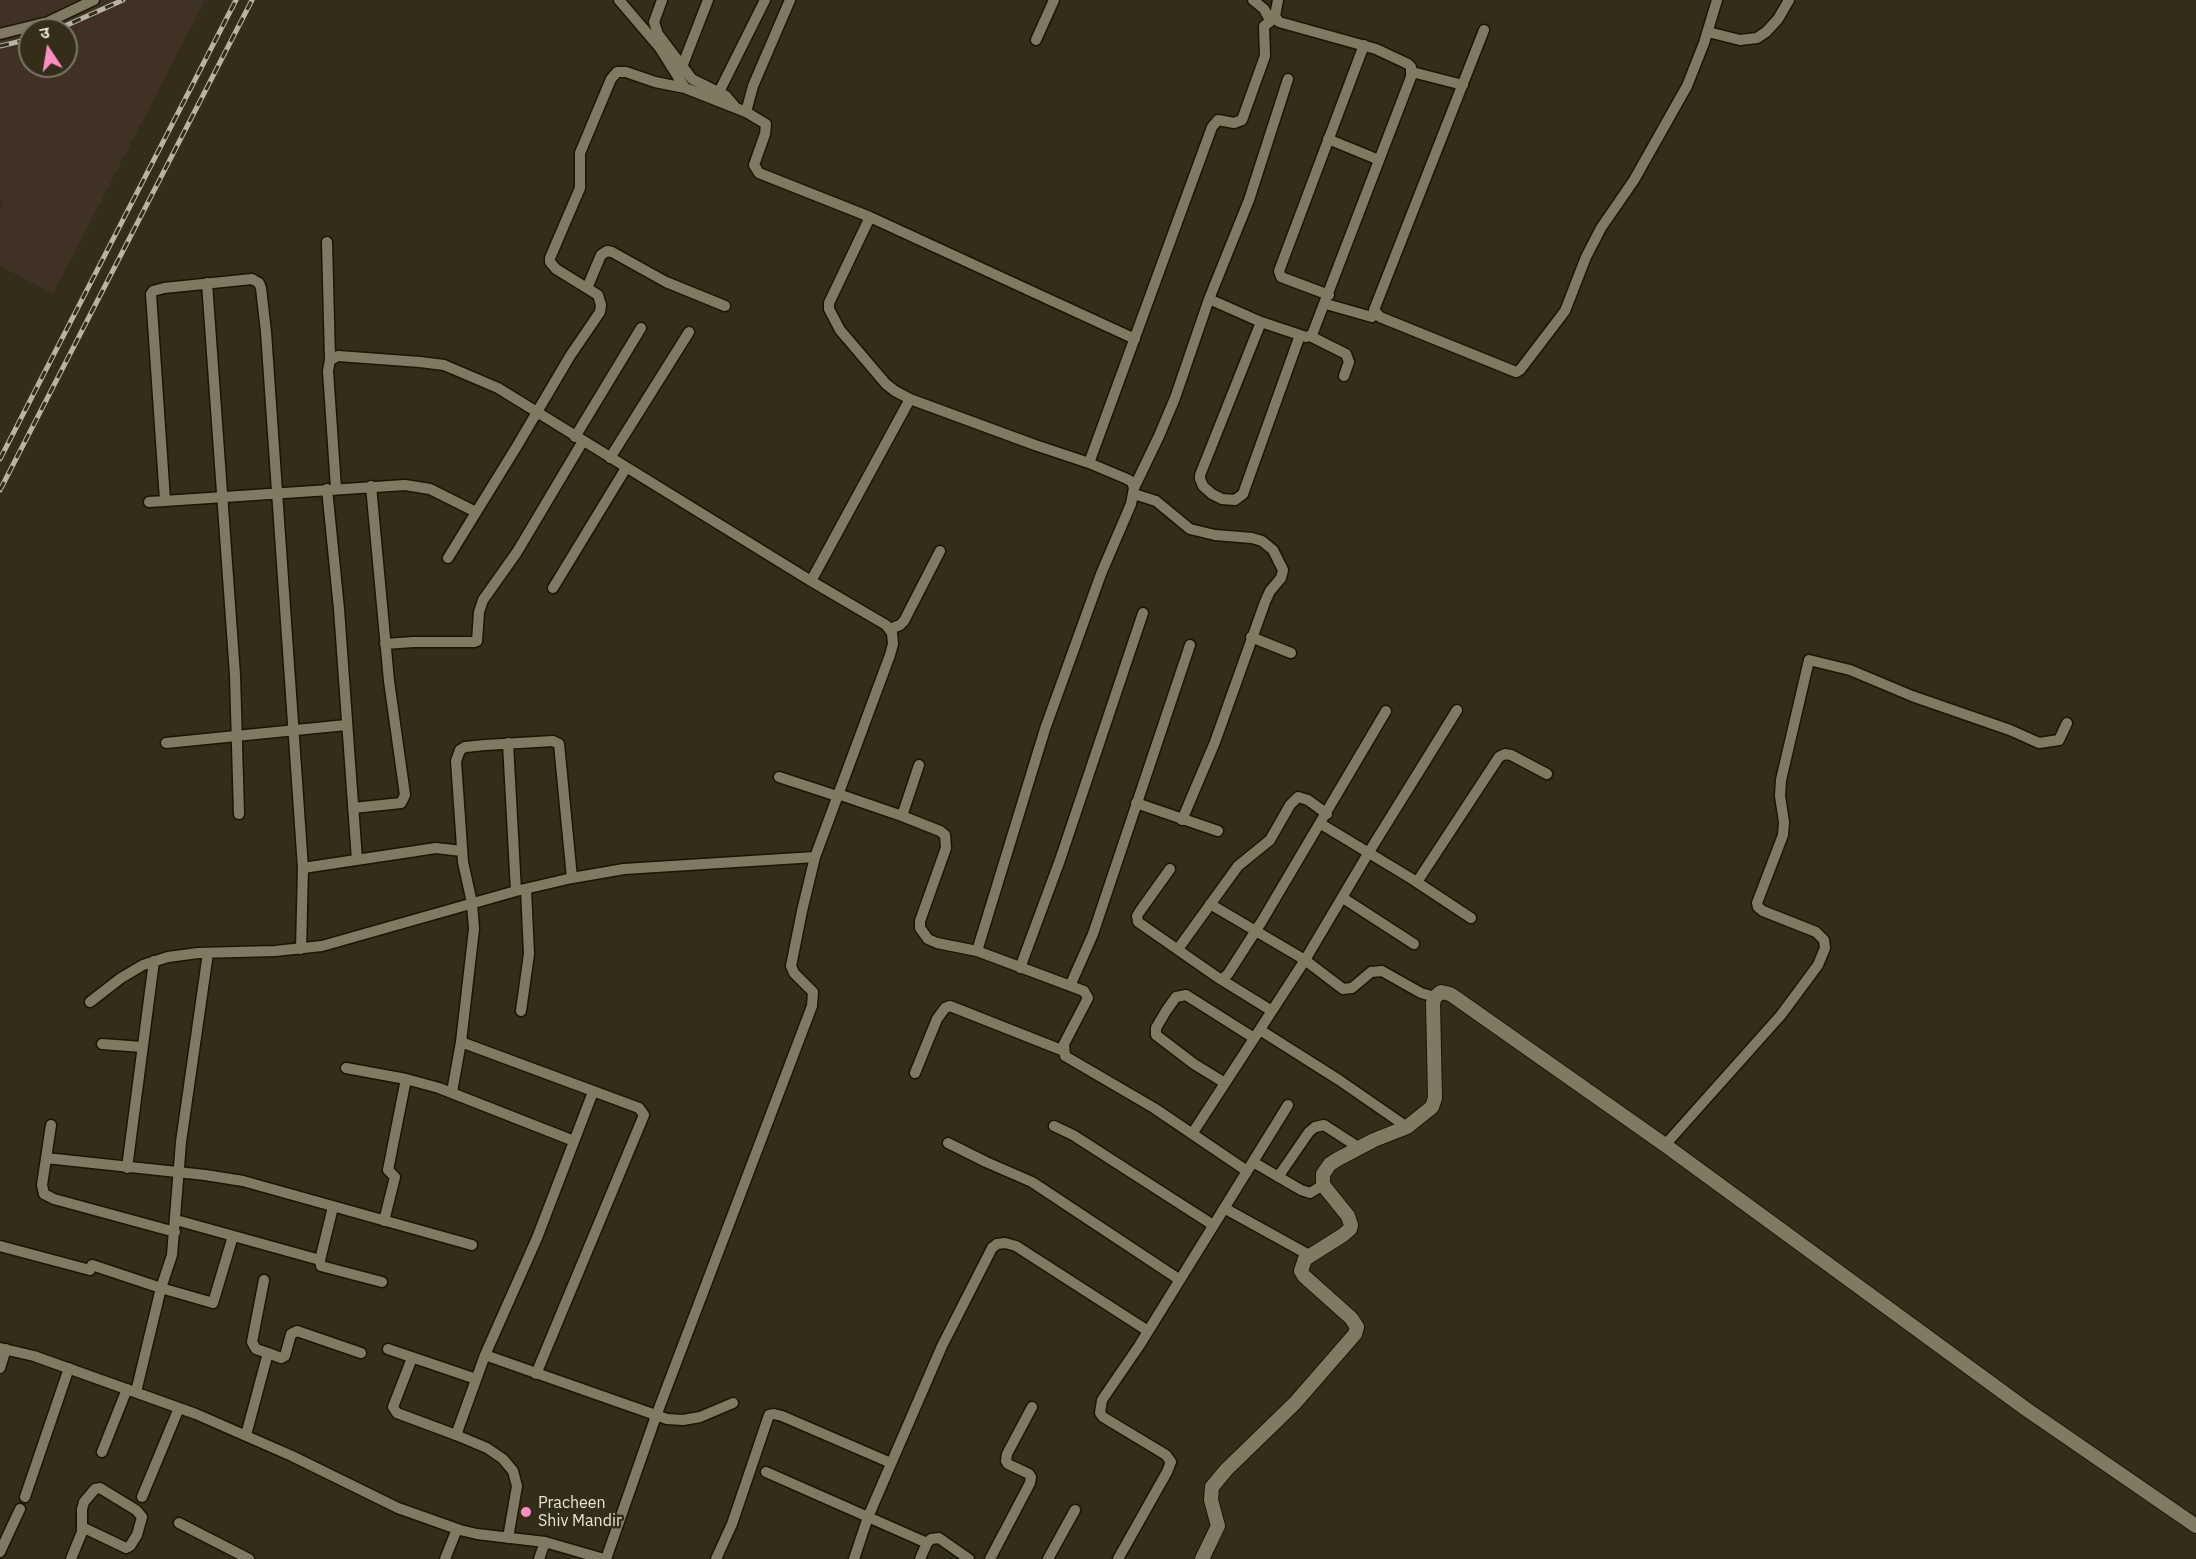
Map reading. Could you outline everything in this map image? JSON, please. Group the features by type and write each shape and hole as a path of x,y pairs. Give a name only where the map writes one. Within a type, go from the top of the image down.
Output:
{"street":[{"path":"0,34 48,22 94,0"},
{"path":"619,0 660,48 685,88"},
{"path":"662,0 655,16 654,26 658,34 695,81 726,96 741,110"},
{"path":"682,67 708,0"},
{"path":"719,92 765,0"},
{"path":"741,110 790,0"},
{"path":"1036,40 1054,0"},
{"path":"1252,0 1279,22 1364,45 1404,62 1411,67 1412,72 1327,300 1314,332 1305,336 1244,494 1235,500 1222,500 1203,486 1200,475 1261,322"},
{"path":"1089,463 1212,127 1218,120 1239,122 1244,116 1266,52 1263,30 1266,23 1273,19 1278,0"},
{"path":"1484,30 1374,310 1380,318 1516,372 1564,310 1601,228 1634,180 1692,77 1717,0"},
{"path":"1708,32 1740,40 1757,38 1779,19 1789,0"},
{"path":"1364,45 1279,271 1281,277 1327,300 1372,317"},
{"path":"448,558 570,356 600,312 601,304 598,295 556,269 550,258 580,188 580,153 611,78 617,72 626,72 655,82 685,88 741,110 766,124 765,134 754,165 759,173 870,217 1135,339"},
{"path":"1412,72 1463,85"},
{"path":"977,951 1045,729 1096,587 1134,491 1169,413 1209,299 1245,209 1288,80"},
{"path":"1328,139 1379,160"},
{"path":"870,217 829,303 829,309 840,330 878,375 895,391 910,399 1089,463 1132,482 1134,491"},
{"path":"327,242 332,489 346,725 357,860"},
{"path":"587,288 601,255 607,251 666,282 725,306"},
{"path":"165,500 151,294 153,291 164,288 252,279 259,283 266,332 303,868 301,949"},
{"path":"207,283 234,653 239,814"},
{"path":"1209,299 1261,322 1305,336 1346,354 1348,362 1344,376"},
{"path":"385,645 402,642 477,641 479,612 483,600 517,552 641,328"},
{"path":"610,458 689,332"},
{"path":"0,1368 3,1348 34,1356 179,1408 246,1435 398,1508 456,1529 477,1534 545,1542 605,1559 656,1416 812,1006 813,992 794,973 792,960 815,857 893,645 890,629 498,388 444,365 338,356 330,360"},
{"path":"811,582 910,399"},
{"path":"553,588 626,468"},
{"path":"149,502 371,486 418,486 441,494 476,512"},
{"path":"353,808 394,805 405,800 385,645 371,486"},
{"path":"1134,491 1156,501 1190,529 1215,535 1256,539 1268,545 1282,566 1283,574 1267,597 1227,712 1182,820"},
{"path":"890,629 904,621 940,551"},
{"path":"1020,968 1060,860 1143,612"},
{"path":"1251,638 1291,653"},
{"path":"1070,986 1093,934 1190,645"},
{"path":"1665,1145 1781,1015 1818,965 1825,948 1824,940 1816,932 1763,911 1757,903 1783,835 1781,780 1809,660 1850,670 1912,696 2039,742 2059,740 2067,723"},
{"path":"1192,1134 1305,960 1457,710"},
{"path":"1222,979 1228,975 1255,932 1386,711"},
{"path":"166,743 346,725"},
{"path":"452,1092 461,1042 474,928 472,903 464,871 462,851 457,755 460,750 465,747 553,741 560,746 572,878"},
{"path":"508,744 529,954 521,1011"},
{"path":"1417,882 1499,757 1505,754 1511,755 1547,774"},
{"path":"902,816 919,765"},
{"path":"779,777 902,816 945,835 947,841 920,921 923,934 937,943 977,951 1084,991 1088,998 1068,1035 1064,1051"},
{"path":"1178,949 1238,866 1270,840 1290,805 1298,797 1308,800 1324,819 1369,852 1471,918"},
{"path":"1136,804 1218,831"},
{"path":"303,868 436,848 462,851"},
{"path":"90,1002 121,978 143,965 168,957 301,949 350,939 521,890 572,878 634,868 815,857"},
{"path":"1170,869 1140,911 1137,920 1217,977 1272,1011"},
{"path":"1343,898 1414,944"},
{"path":"1210,904 1305,960 1343,989 1352,988 1367,973 1382,971 1413,989 1435,997"},
{"path":"102,1452 131,1391 160,1288 172,1255 176,1220 177,1174 208,953"},
{"path":"127,1168 154,961"},
{"path":"1202,1559 1218,1526 1211,1500 1212,1487 1226,1470 1295,1403 1355,1334 1357,1327 1351,1318 1302,1273 1303,1262 1309,1255 1343,1235 1351,1225 1348,1216 1323,1185 1323,1174 1330,1164 1358,1147 1407,1127 1429,1111 1435,1098 1433,1003 1437,994 1444,992 1456,998 1665,1145 2026,1409 2196,1526"},
{"path":"1225,1083 1194,1064 1156,1035 1156,1028 1176,997 1186,994 1339,1080 1407,1127"},
{"path":"915,1073 937,1019 945,1008 950,1006 1064,1051 1069,1060 1154,1108 1192,1134 1250,1167 1278,1177 1310,1193 1323,1185"},
{"path":"461,1042 639,1108 644,1115 536,1374"},
{"path":"102,1044 142,1047"},
{"path":"346,1068 406,1079 452,1092 574,1141"},
{"path":"384,1221 395,1177 388,1170 406,1079"},
{"path":"456,1435 485,1355 537,1238 593,1092"},
{"path":"1118,1559 1172,1462 1166,1455 1104,1417 1100,1413 1102,1400 1148,1331 1288,1105"},
{"path":"51,1125 42,1185 44,1194 175,1232"},
{"path":"1278,1177 1309,1132 1315,1128 1324,1125 1358,1147"},
{"path":"1054,1126 1073,1135 1214,1225"},
{"path":"948,1143 1032,1182 1179,1280"},
{"path":"46,1158 243,1181 472,1245"},
{"path":"333,1207 320,1260 321,1266 382,1282"},
{"path":"1224,1208 1309,1255"},
{"path":"176,1220 320,1260"},
{"path":"0,1246 91,1268 213,1303 233,1236"},
{"path":"854,1559 868,1517 942,1346 987,1254 998,1244 1016,1246 1148,1331"},
{"path":"264,1280 252,1342 256,1349 280,1358 285,1356 291,1334 297,1332 361,1353"},
{"path":"388,1349 476,1379"},
{"path":"246,1435 268,1353"},
{"path":"485,1355 656,1416 682,1420 700,1417 733,1403"},
{"path":"412,1358 393,1407 397,1413 487,1448 503,1459 513,1471 517,1486 508,1538"},
{"path":"25,1497 69,1368"},
{"path":"990,1559 1030,1483 1029,1474 1006,1461 1032,1407"},
{"path":"142,1497 179,1408"},
{"path":"716,1559 732,1524 769,1415 782,1416 891,1463"},
{"path":"766,1472 927,1543"},
{"path":"72,1559 82,1527 84,1502 95,1489 100,1488 136,1509 142,1517 137,1535 126,1548 82,1527"},
{"path":"0,1552 20,1509"},
{"path":"1048,1559 1075,1510"},
{"path":"179,1523 249,1559"},
{"path":"445,1559 456,1529"},
{"path":"920,1559 927,1543 931,1539 939,1538 969,1559"},
{"path":"539,1559 545,1542"}],"shaded area":[{"path":"0,0 205,0 53,294 0,266 0,212 4,203 0,201"}],"railway":[{"path":"78,20 123,0"},
{"path":"0,459 236,0"},
{"path":"0,490 252,0"},
{"path":"0,46 18,42"}],"place":[{"name":"Pracheen Shiv Mandir","path":"526,1512"}]}
